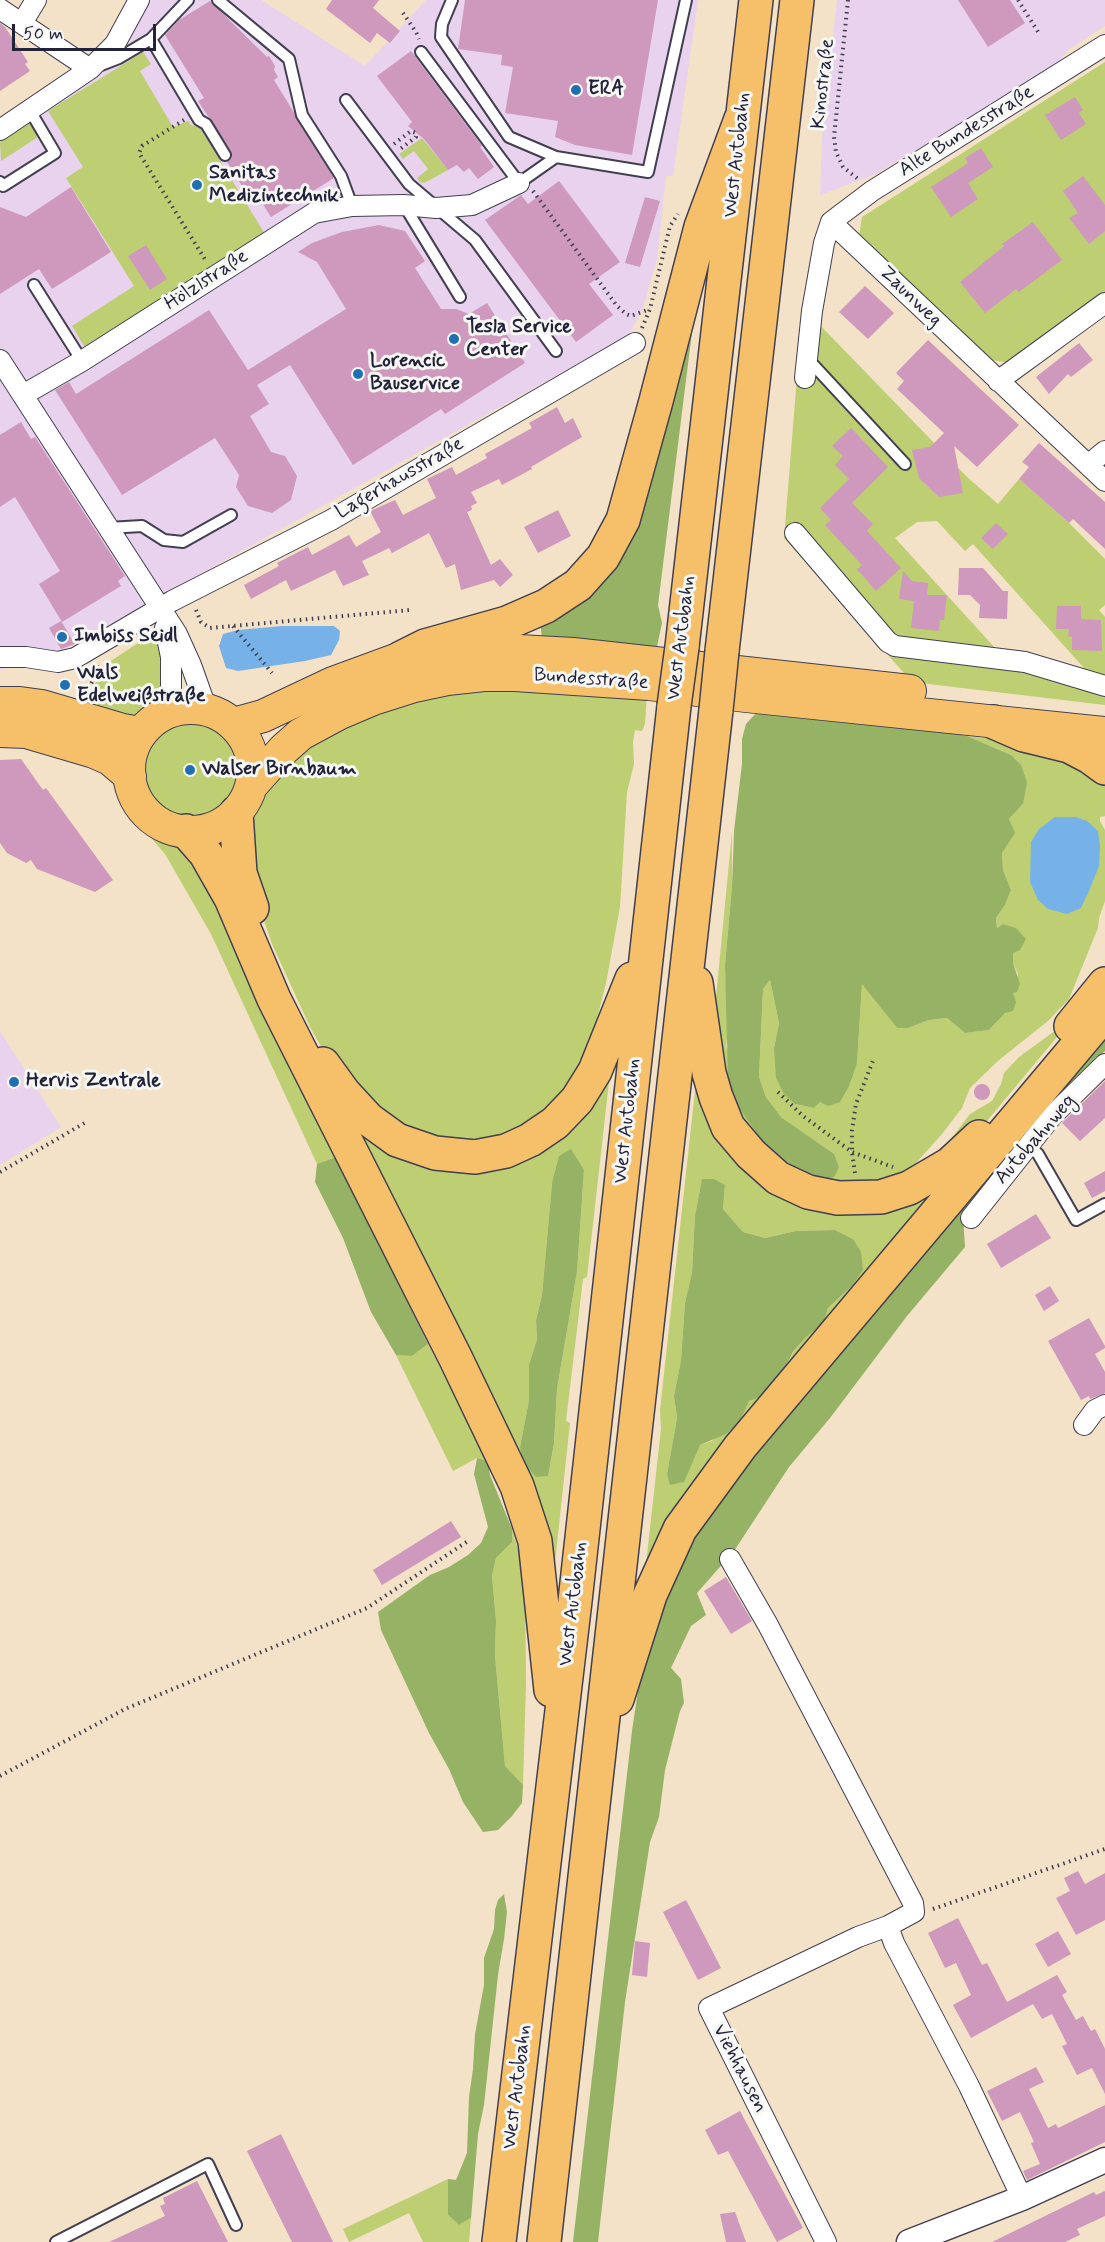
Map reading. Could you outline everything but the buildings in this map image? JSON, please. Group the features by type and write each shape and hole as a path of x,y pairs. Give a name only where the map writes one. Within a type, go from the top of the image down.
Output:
{"highway":[{"name":"West Autobahn","path":"499,2242 558,1749 674,706 756,0"},
{"name":"West Autobahn","path":"544,2242 796,0"},
{"path":"401,658 425,646 507,623 546,606 578,585 603,557 622,520 656,401 701,226 741,119"},
{"path":"994,722 1024,735 1069,746 1105,768"},
{"path":"244,800 238,854 244,885 264,939 321,1063 368,1119 397,1140 435,1153 475,1156 506,1151 530,1140 555,1123 577,1100 595,1071 648,938"},
{"path":"186,831 206,854 231,898 274,999 460,1367 517,1486 526,1509 536,1550 558,1749"},
{"path":"689,943 709,1073 728,1127 751,1154 778,1178 808,1192 838,1198 881,1197 909,1188 950,1164 980,1136 1014,1097 1105,984"},
{"path":"598,1755 650,1595 680,1529 740,1447 1105,1013"}],"main road":[{"name":"Bundesstraße","path":"0,703 42,706 123,730 150,724 185,708 221,717 263,716 333,683 401,658 501,650 573,654 1105,713"},
{"name":"Bundesstraße","path":"150,724 132,750 130,776 136,797 156,822 186,831 200,831 213,827 244,800 284,748 301,735 340,713 372,699 414,686 484,675 628,682 1105,733"},
{"path":"221,717 248,745 253,766 244,800"},
{"path":"0,731 26,732 94,752 110,759 130,776"}],"street":[{"path":"22,23 36,0"},
{"path":"0,130 90,69 115,44 139,0"},
{"path":"0,9 90,69"},
{"name":"Alte Bundesstraße","path":"831,222 872,191 1105,45"},
{"name":"Hölzlstraße","path":"23,395 82,361 314,213 352,206 436,208 472,205 519,183"},
{"path":"805,378 806,357 822,254 831,222"},
{"name":"Zaunweg","path":"831,222 1105,481"},
{"path":"998,381 1105,303"},
{"name":"Lagerhausstraße","path":"0,657 26,657 58,662 75,658 160,608 331,520 635,343"},
{"path":"0,360 177,634 221,717"},
{"path":"1088,465 1105,451"},
{"path":"795,533 888,642 895,646 1025,662 1105,686"},
{"path":"150,724 167,705 171,687 171,657 160,608"},
{"name":"Autobahnweg","path":"971,1218 1052,1116 1105,1064"},
{"path":"1084,1425 1095,1410 1105,1405"},
{"path":"730,1559 779,1646 913,1903 914,1912"},
{"name":"Viehhausen","path":"826,2242 709,2008 914,1912"},
{"path":"888,1926 894,1943 969,2086 1023,2198"},
{"path":"909,2242 1023,2198 1105,2160"}],"lane":[{"path":"90,69 119,58 151,39 188,0"},
{"path":"218,0 289,59 302,116 341,176 352,206"},
{"path":"452,0 442,24 441,37 509,136 556,157 648,172 686,0"},
{"path":"151,39 199,120 206,124 225,155"},
{"path":"421,52 519,183 556,157"},
{"path":"346,100 409,184 475,240 556,351"},
{"path":"0,182 3,186 55,153 29,109"},
{"path":"404,206 460,297"},
{"path":"34,285 82,361"},
{"path":"806,357 905,464"},
{"path":"108,528 142,526 164,540 183,542 231,515"},
{"path":"1028,1145 1038,1154 1076,1220 1105,1204"},
{"path":"56,2242 208,2164 236,2225"}],"path":[{"name":"Kinostraße","path":"848,0 834,137 836,152 843,167 872,191"},
{"path":"1018,0 1040,35"},
{"path":"403,13 416,32 421,52"},
{"path":"195,113 142,146 139,153 208,264"},
{"path":"392,146 411,131 416,133 416,138 413,140"},
{"path":"519,183 533,192 617,306 626,314 639,314 650,309"},
{"path":"635,343 650,309 670,226 675,215 682,212"},
{"path":"188,593 201,622 210,628 410,610"},
{"path":"235,627 272,673"},
{"path":"78,692 86,694 100,665"},
{"path":"863,1199 858,1186 852,1152 852,1130 856,1104 874,1058"},
{"path":"778,1092 803,1116 852,1152 875,1162 903,1167"},
{"path":"0,1172 88,1121"},
{"path":"0,1776 125,1709 367,1608 468,1541"},
{"path":"914,1912 932,1909 1105,1849"}],"shaded area":[{"path":"145,0 261,0 365,66 426,0 698,0 673,176 666,176 657,259 643,308 629,335 62,651 0,670 0,138 96,72"},
{"path":"837,0 1105,0 1105,26 1069,49 1056,65 876,174 820,195 822,137"},
{"name":"Hervis Zentrale","path":"0,1031 61,1127 0,1165"}],"green space":[{"path":"143,52 151,64 140,71 173,127 188,121 191,125 200,128 265,234 89,346 84,346 72,326 134,286 66,178 83,167 48,111"},
{"path":"1105,62 1105,293 1010,363 992,360 859,236 862,217"},
{"path":"30,122 38,137 1,161 0,141"},
{"path":"422,138 448,170 424,183 417,178 428,169 414,151 403,159 399,154"},
{"path":"815,320 967,477 998,504 1019,479 1069,523 1105,559 1105,605 1099,610 1105,617 1105,681 1092,677 973,544 965,551 937,521 917,522 895,538 1016,671 1105,690 1105,705 912,682 784,538 797,377"},
{"path":"682,332 692,332 658,605 662,623 655,656 542,638 540,621 587,590"},
{"path":"155,632 161,634 163,681 157,698 147,710 132,716 100,710 88,700 103,666"},
{"path":"498,686 647,690 645,724 642,731 635,730 633,742 634,764 627,792 620,907 606,983 592,1038 595,1042 551,1117 472,1146 388,1123 327,1057 310,1027 272,944 258,903 251,822 260,797 303,747 339,726 446,692"},
{"path":"758,711 848,717 967,736 1011,755 1021,765 1027,782 1023,804 1009,819 1015,833 1002,853 1003,870 1011,890 996,918 997,928 1003,924 1016,928 1026,939 1020,950 1013,953 1013,963 1020,984 1017,992 1013,993 1016,1002 1013,1011 1005,1013 989,1030 965,1033 947,1018 929,1020 908,1028 897,1028 862,984 857,1063 849,1086 840,1102 828,1106 820,1102 814,1108 795,1104 784,1094 776,1078 774,1048 779,1023 770,980 763,989 759,1077 766,1097 782,1118 834,1154 839,1167 834,1177 824,1180 809,1177 761,1139 737,1105 728,1080 725,965 734,831 742,764 742,739 746,724"},
{"path":"191,720 210,724 226,734 236,750 240,769 236,788 226,804 210,814 191,818 172,814 156,804 146,788 142,769 146,750 156,734 172,724"},
{"path":"967,736 1040,745 1105,778 1105,816 1100,817 1100,821 1105,830 1105,901 1098,928 1069,999 1048,1021 999,1060 970,1088 962,1108 899,1182 841,1190 766,1155 723,1090 715,1008 732,832 732,886 725,965 728,1028 726,1047 761,1139 790,1164 805,1135 782,1118 766,1097 759,1077 763,989 770,980 779,1023 774,1048 795,1104 814,1108 857,1063 862,983 897,1028 908,1028 929,1020 947,1018 965,1033 989,1030 1005,1013 1018,974 1013,963 1013,953 1026,939 1015,928 1003,924 997,928 996,918 1011,890 1003,870 1002,853 1014,833 1009,819 1023,804 1011,755"},
{"path":"146,832 183,847 198,860 336,1157 317,1164 211,934 165,854"},
{"path":"1067,1022 1067,1025 987,1121 929,1168 970,1114 992,1101 1004,1073 1019,1057"},
{"path":"1105,1031 1105,1051 1082,1073 963,1217 965,1247 907,1316 830,1418 789,1467 734,1551 697,1593 706,1615 691,1626 671,1668 681,1679 684,1703 665,1770 659,1817 650,1842 625,2002 598,2242 573,2242 632,1731 643,1657 662,1594 693,1537 758,1449"},
{"path":"610,1073 587,1277 583,1279 566,1421 570,1423 554,1572 346,1114 456,1167","holes":["584,1170 577,1272 557,1389 554,1445 548,1476 520,1447 529,1400 529,1365 537,1339 536,1320 542,1295 552,1183"]},
{"path":"696,1082 783,1190 949,1175 645,1573 661,1429 660,1410","holes":["702,1180 725,1185 723,1209 743,1232 765,1238 796,1231 835,1230 853,1239 863,1270 853,1285 828,1308 824,1322 804,1338 793,1353 777,1384 749,1401 712,1441 700,1445 667,1474 677,1418 674,1396 681,1360 685,1303 692,1272 695,1215"]},
{"path":"571,1149 584,1170 577,1272 557,1389 554,1444 548,1476 536,1477 524,1464 520,1447 529,1400 529,1365 537,1339 536,1320 542,1295 552,1183 559,1156"},
{"path":"336,1157 428,1344 412,1356 396,1355 371,1312 343,1238 315,1182 317,1164"},
{"path":"702,1179 714,1179 725,1185 723,1209 743,1232 765,1238 796,1231 835,1230 853,1239 861,1252 863,1270 853,1285 828,1308 824,1322 793,1352 777,1384 769,1394 749,1401 740,1421 726,1434 700,1445 684,1482 670,1485 667,1474 677,1418 674,1396 681,1360 685,1303 692,1272 695,1215"},
{"path":"428,1344 488,1461 477,1458 453,1471 396,1355 412,1356"},
{"path":"477,1458 488,1461 490,1475 512,1529 512,1542 496,1558 492,1576 496,1620 495,1656 505,1766 523,1785 522,1803 512,1816 498,1830 483,1832 463,1802 449,1769 429,1733 381,1630 378,1612 430,1575 468,1555 481,1543 488,1527 474,1474"},
{"path":"512,1529 525,1574 526,1683 523,1785 505,1767 495,1656 496,1620 492,1576 496,1558 512,1542"},
{"path":"504,1894 507,1912 484,2105 478,2134 471,2218 459,2225 448,2215 448,2179 456,2180 467,2153 469,2097 475,2034 484,1985 484,1958 494,1929 498,1900"},
{"path":"448,2179 448,2215 459,2225 471,2218 469,2242 423,2242 409,2213 349,2242 343,2229"}],"water":[{"path":"282,626 334,626 340,631 339,640 331,655 238,671 226,668 219,646 223,634 238,630"},
{"path":"1055,817 1076,817 1087,821 1098,831 1100,845 1099,866 1081,908 1067,914 1048,909 1038,900 1030,882 1031,842 1039,829"}],"place":[{"name":"ERA","path":"576,90"},
{"name":"Sanitas Medizintechnik","path":"197,185"},
{"name":"Tesla Service Center","path":"454,339"},
{"name":"Lorencic Bauservice","path":"358,374"},
{"name":"Imbiss Seidl","path":"62,637"},
{"name":"Wals Edelweißstraße","path":"65,685"},
{"name":"Walser Birnbaum","path":"190,770"},
{"name":"Hervis Zentrale","path":"14,1082"}]}
